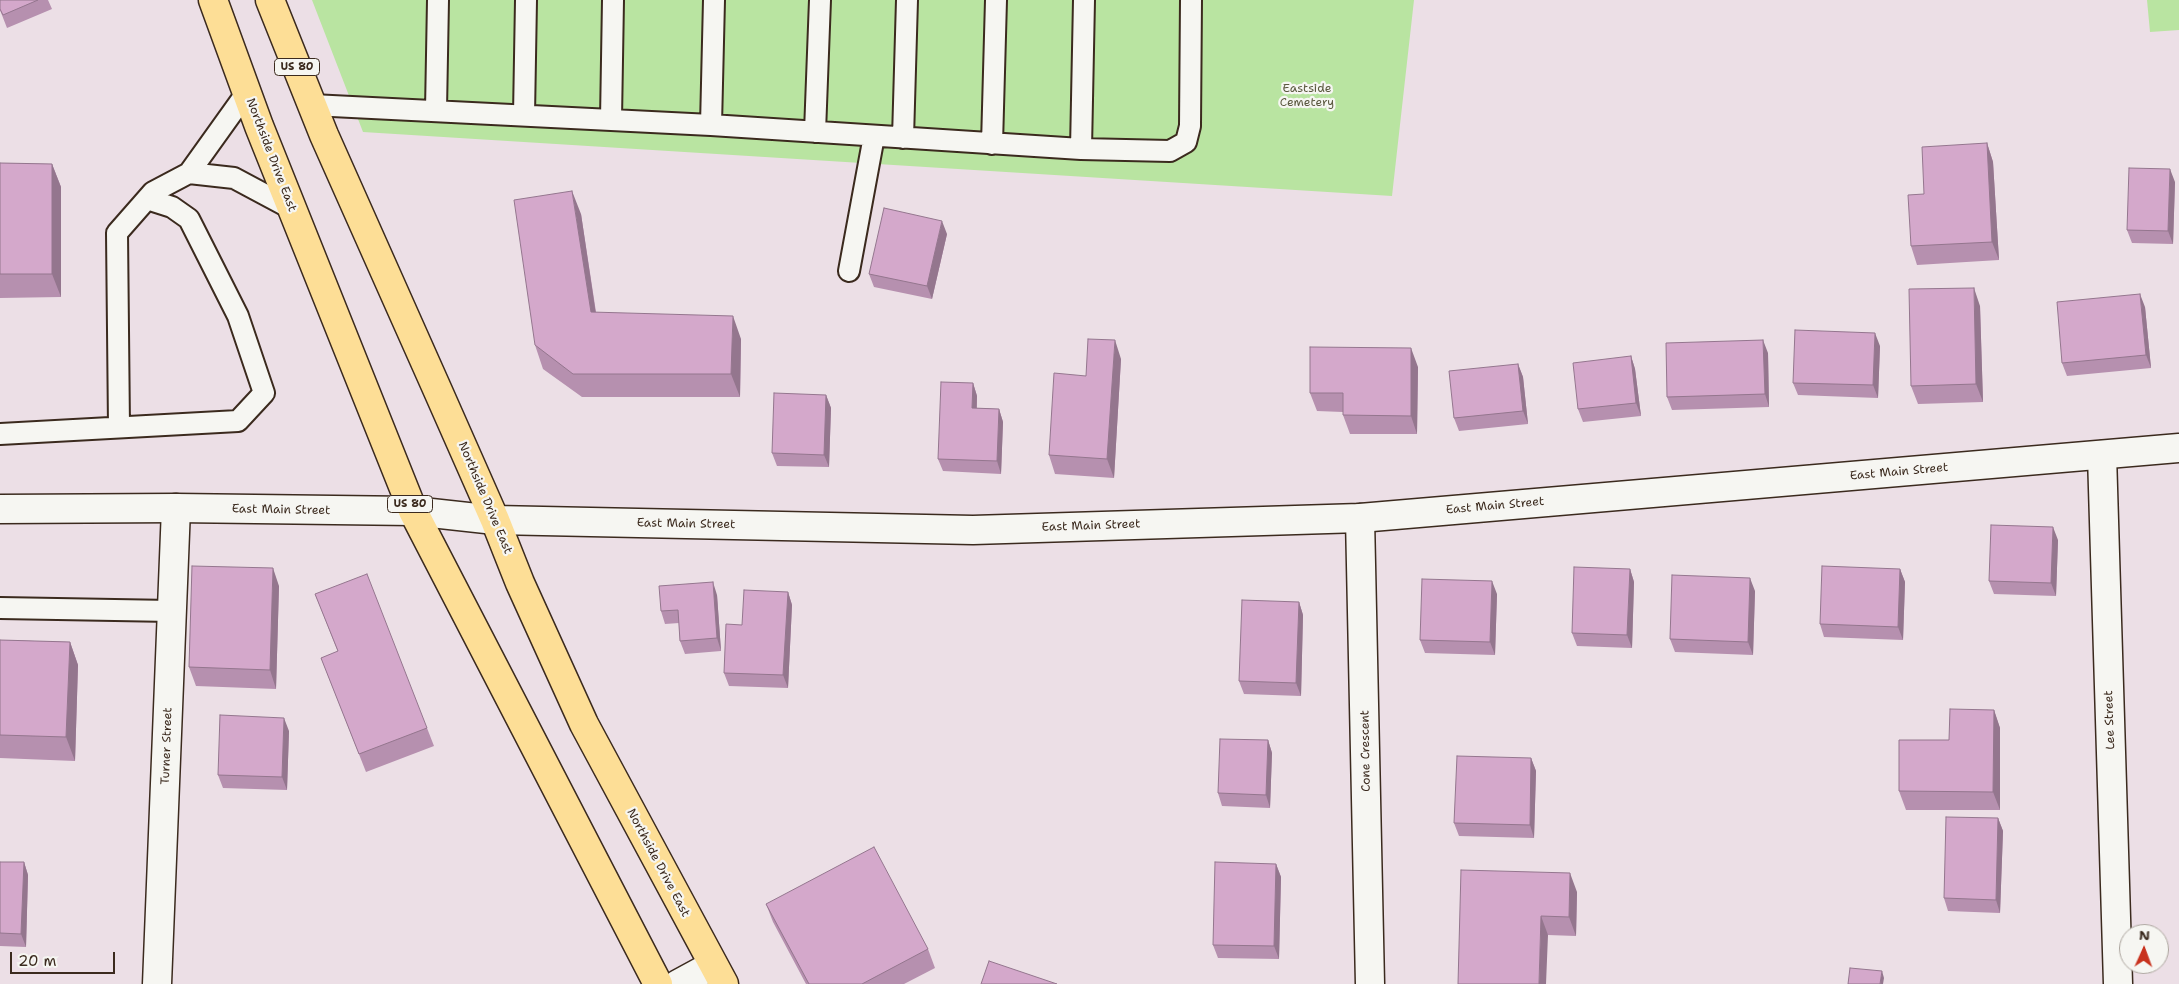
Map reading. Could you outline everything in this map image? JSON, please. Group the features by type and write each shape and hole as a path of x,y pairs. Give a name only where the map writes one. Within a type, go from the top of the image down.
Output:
{"main road":[{"name":"Northside Drive East","path":"213,0 246,92 413,512 658,984"},
{"name":"Northside Drive East","path":"270,0 312,105 495,520 520,583 584,724 718,975"},
{"name":"East Main Street","path":"0,509 176,508 413,512 495,520 973,530 1360,518 2179,448"},
{"name":"Lee Street","path":"2102,455 2118,984"},
{"name":"Turner Street","path":"157,984 176,508"},
{"name":"Cone Crescent","path":"1360,518 1370,984"},
{"path":"678,984 718,975"}],"lane":[{"path":"436,110 438,0"},
{"path":"524,115 526,0"},
{"path":"611,120 613,0"},
{"path":"711,125 714,0"},
{"path":"816,132 820,0"},
{"path":"903,138 907,0"},
{"path":"992,144 996,0"},
{"path":"1081,149 1084,0"},
{"path":"312,105 711,125 1081,149 1170,151 1186,142 1190,126 1191,0"},
{"path":"119,428 117,233 153,192 189,173 246,92"},
{"path":"849,271 874,136"},
{"path":"189,173 234,178 292,209"},
{"path":"0,434 238,421 264,393 238,316 188,219 172,207 147,199"},
{"path":"0,608 172,611"}],"green space":[{"name":"Eastside Cemetery","path":"312,0 1414,0 1392,196 363,132"},
{"path":"2147,0 2179,0 2179,30 2150,32"}],"building":[{"path":"0,0 38,0 3,15 0,9"},
{"path":"1987,143 1992,242 1911,246 1908,195 1924,194 1922,147"},
{"path":"0,163 52,164 52,274 0,274"},
{"path":"2129,168 2170,169 2168,231 2127,230"},
{"path":"572,191 591,312 733,316 731,374 573,374 535,345 514,200"},
{"path":"884,208 942,221 927,286 869,274"},
{"path":"1974,288 1976,384 1911,386 1909,289"},
{"path":"2140,294 2146,355 2062,363 2057,302"},
{"path":"1795,330 1875,333 1873,385 1793,383"},
{"path":"1088,339 1115,340 1107,459 1049,455 1054,373 1086,376"},
{"path":"1763,340 1765,394 1667,397 1666,343"},
{"path":"1310,347 1411,348 1411,416 1343,415 1343,393 1310,393"},
{"path":"1631,356 1636,403 1578,409 1573,363"},
{"path":"1518,364 1523,411 1454,418 1449,371"},
{"path":"941,382 973,383 972,408 999,409 997,461 938,459"},
{"path":"774,393 826,395 824,455 772,453"},
{"path":"1991,525 2053,527 2051,583 1989,581"},
{"path":"192,566 273,568 270,670 189,667"},
{"path":"1822,566 1900,569 1898,627 1820,624"},
{"path":"1574,567 1630,569 1627,635 1572,633"},
{"path":"367,574 427,728 359,754 321,658 338,651 315,594"},
{"path":"1672,575 1750,578 1748,642 1670,639"},
{"path":"1422,579 1492,581 1490,642 1420,640"},
{"path":"713,582 717,638 680,641 678,610 661,611 659,586"},
{"path":"744,590 788,592 783,675 724,673 726,624 742,625"},
{"path":"1242,600 1299,602 1296,683 1239,681"},
{"path":"0,640 70,642 66,737 0,735"},
{"path":"1950,709 1994,710 1993,792 1899,791 1899,740 1949,740"},
{"path":"220,715 284,718 282,777 218,775"},
{"path":"1220,739 1268,740 1266,795 1218,793"},
{"path":"1457,756 1531,758 1530,825 1454,823"},
{"path":"1946,817 1998,818 1996,900 1944,898"},
{"path":"874,847 928,949 862,984 809,984 766,904"},
{"path":"0,862 24,862 21,934 0,933"},
{"path":"1215,862 1276,864 1274,946 1213,945"},
{"path":"1461,870 1570,873 1569,917 1541,916 1539,984 1458,984"},
{"path":"989,961 1057,984 981,984"},
{"path":"1850,968 1882,971 1880,984 1848,984"}]}
